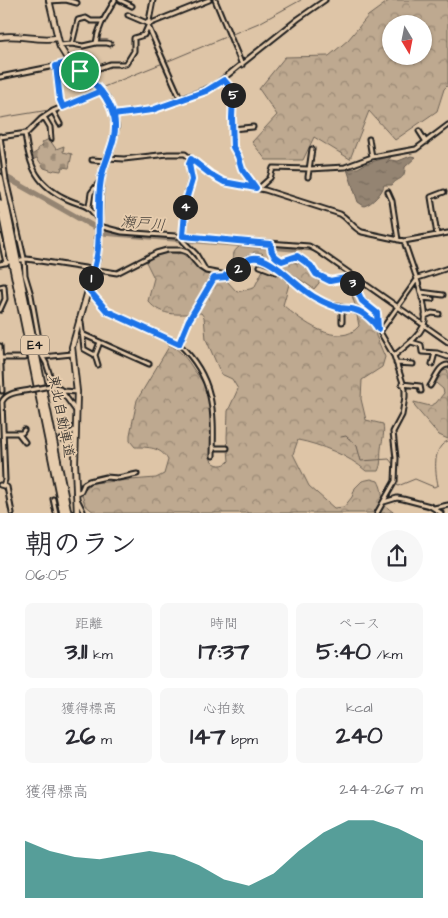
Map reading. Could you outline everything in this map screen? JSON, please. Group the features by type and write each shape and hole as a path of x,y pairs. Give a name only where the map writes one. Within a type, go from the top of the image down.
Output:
{"highway":[{"name":"東北自動車道","path":"0,177 68,513"},
{"name":"東北自動車道","path":"0,203 63,513"}],"main road":[{"path":"49,0 59,45 70,62 107,98 116,127 101,180 98,250 72,346 77,392 77,512"},
{"path":"0,37 12,35 44,39 57,38"}],"street":[{"path":"49,0 66,0 77,3"},
{"path":"96,43 102,20 110,12 115,0"},
{"path":"120,0 132,6"},
{"path":"80,71 110,64 126,64 134,51 134,38 144,35 153,0"},
{"path":"148,25 209,0"},
{"path":"215,0 242,65"},
{"path":"316,0 318,5"},
{"path":"113,115 152,110 206,91 224,80 298,19 325,0"},
{"path":"128,15 148,25 181,100"},
{"path":"72,44 78,20 86,18 91,21 102,20"},
{"path":"59,45 72,44 83,46 106,42 110,44"},
{"path":"0,77 70,62"},
{"path":"56,66 62,105"},
{"path":"224,80 230,87 233,96 232,145 240,165 257,188"},
{"path":"52,386 43,357 31,295 25,275 6,180 0,137 26,133 44,117 62,105 100,90"},
{"path":"53,112 60,124"},
{"path":"44,117 50,127 51,139"},
{"path":"257,188 270,178 273,168 345,167 372,156 416,149 448,125"},
{"path":"232,129 253,127"},
{"path":"419,131 426,142"},
{"path":"26,133 29,160 38,178 60,196 89,206"},
{"path":"369,139 372,156"},
{"path":"308,178 312,149"},
{"path":"92,160 185,154 210,174 224,182 257,188 340,214 362,232 404,241 448,233"},
{"path":"191,159 189,164 192,180 186,200 183,238 196,254 206,271"},
{"path":"220,179 224,175"},
{"path":"101,180 90,193 89,206 99,226 122,232 183,238 308,246 423,327 448,342"},
{"path":"388,192 392,201 398,240"},
{"path":"437,235 431,197 444,192"},
{"path":"0,236 7,262 0,264"},
{"path":"394,356 411,342 423,327 425,316 421,292 404,241"},
{"path":"271,244 270,248 274,256 282,261 297,256 311,266 316,274 330,281 344,278 349,279 362,301 377,313 379,330"},
{"path":"22,259 117,273 156,253 167,250 181,250 187,252 206,271 226,275"},
{"path":"179,344 189,320 214,278 226,277 226,275 238,270 249,258 262,260 319,300 342,309 359,311 375,323 394,356 405,392 403,408 393,432 397,475 393,488 378,513"},
{"path":"260,266 276,272 280,271"},
{"path":"379,330 397,309 417,279 448,268"},
{"path":"0,287 4,286 6,299 0,310"},
{"path":"88,289 107,311 179,344 190,355 210,392 214,420 213,456"},
{"path":"421,292 443,295"},
{"path":"422,298 432,299"},
{"path":"342,309 342,322"},
{"path":"425,316 432,313 439,314"},
{"path":"79,320 81,322 84,349 95,355"},
{"path":"82,334 149,364"},
{"path":"98,365 95,355 100,342"},
{"path":"411,342 421,345 422,352 448,357"},
{"path":"0,346 1,391 4,397"},
{"path":"432,364 435,353"},
{"path":"43,357 72,354"},
{"path":"1,358 25,358"},
{"path":"396,363 413,364"},
{"path":"430,386 441,367 448,366"},
{"path":"402,384 420,386 421,391"},
{"path":"12,513 8,489 1,485 5,480 2,450 4,433 2,402 4,397 10,394 52,386 77,392"},
{"path":"60,389 77,413"},
{"path":"62,440 76,428"},
{"path":"4,433 22,433 24,430"},
{"path":"18,433 25,442"},
{"path":"213,448 227,448"},
{"path":"77,512 83,512 76,495 81,491 84,484 106,477 118,478 137,474"},
{"path":"384,502 397,498 434,508 440,513"},
{"path":"53,499 56,513"},
{"path":"434,508 448,505"}],"green space":[{"path":"390,0 448,0 448,85 444,89 437,111 395,140 369,111 350,159 314,137 303,160 266,160 252,142 277,115 259,89 285,57 329,56 348,40 368,16"},
{"path":"49,139 56,149 64,146 63,152 72,154 69,168 62,167 61,171 53,171 44,168 37,158 32,160 30,156 43,146 41,143"},
{"path":"240,246 268,248 276,259 303,265 319,278 319,283 314,289 292,274 283,305 309,325 331,334 341,335 351,333 359,326 349,286 352,285 375,324 376,336 385,357 382,367 362,380 361,399 366,420 383,424 384,434 378,471 366,471 352,460 334,451 298,440 293,454 309,486 334,508 344,507 352,497 355,488 362,481 371,479 378,481 386,506 395,513 95,513 85,505 82,495 92,483 156,478 164,474 168,460 162,452 145,447 135,447 130,441 130,435 137,400 170,345 186,359 202,381 206,390 211,418 211,460 215,464 220,465 229,461 227,438 228,411 238,389 232,379 221,374 206,339 204,317 201,313 166,313 148,301 154,278 146,262 156,254 166,252 183,254 204,272 226,280 237,292 254,288 268,260 262,253 253,253 238,267 235,265 233,257 235,250"},
{"path":"448,370 448,439 439,435 415,407 414,402 430,406 436,403 444,393 443,389 436,383 442,371"}],"water":[{"path":"411,156 416,157 405,167 404,175 401,178 392,185 384,185 374,200 367,205 364,206 358,202 347,169 358,168 388,157 391,157 386,163 390,160 398,161"}],"waterway":[{"path":"166,62 261,22 301,0"},
{"path":"101,88 163,63"},
{"path":"64,104 97,90"},
{"path":"0,118 49,110 60,105"},
{"name":"瀬戸川","path":"4,176 105,233 295,249"},
{"path":"295,249 313,251 394,308"},
{"path":"397,310 421,327"},
{"path":"424,329 448,346"},
{"path":"341,437 346,436 357,446 361,461 389,459 393,464 394,476"},
{"path":"396,483 398,486 415,479 434,487 438,485 436,473 437,454 439,448 448,441"}],"route":[{"path":"80,71 70,62 56,66 60,100 63,107 101,91 107,98 110,104 113,115 152,110 206,91 224,80 230,87 233,96 233,147 242,169 256,188 224,182 191,159 189,164 192,180 187,193 183,236 271,244 270,248 274,256 282,261 297,256 311,266 316,274 332,282 341,278 349,279 354,284 365,305 377,313 378,329 375,323 359,311 342,309 319,300 294,280 258,258 247,259 238,270 226,275 226,277 218,276 214,278 189,320 179,344 107,311 88,289 97,259 101,177 116,127 107,98 101,91 95,84 80,71"}]}
